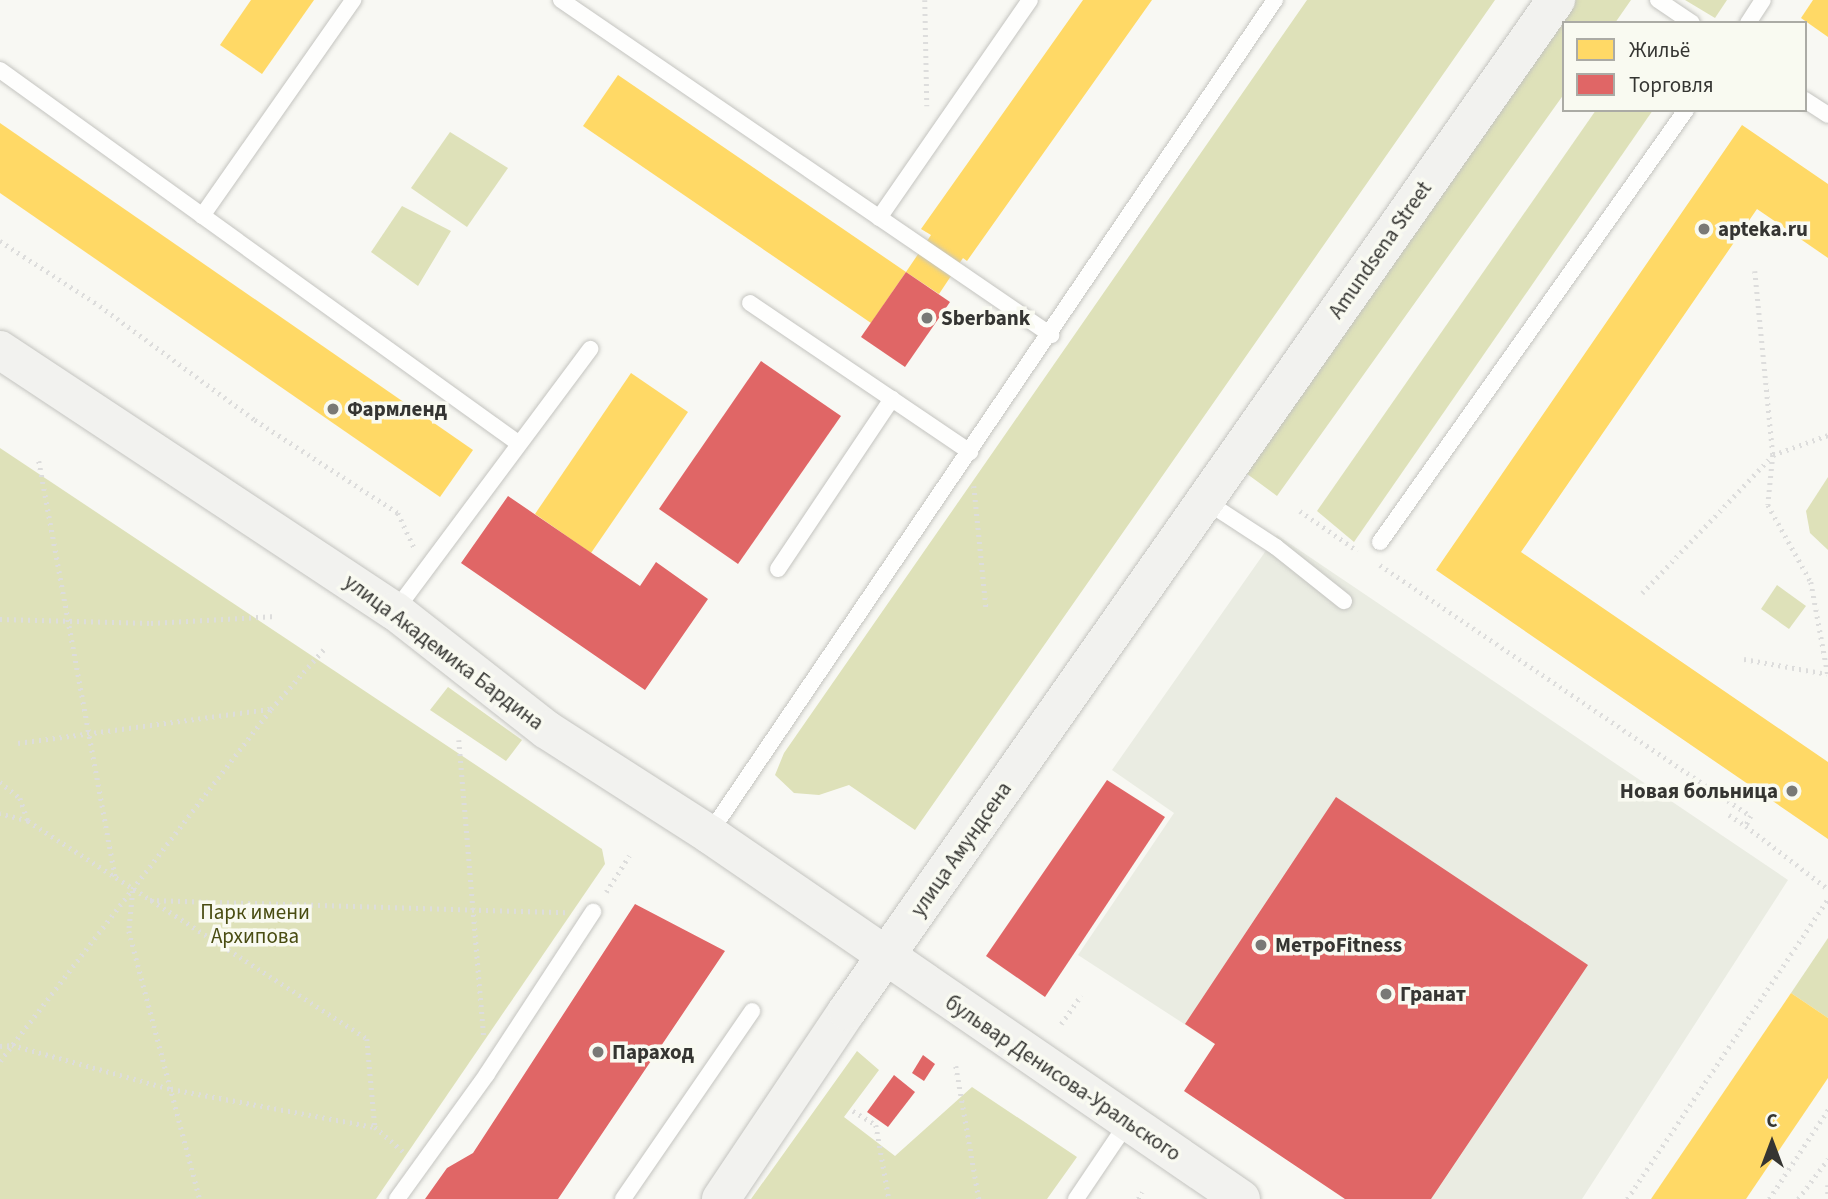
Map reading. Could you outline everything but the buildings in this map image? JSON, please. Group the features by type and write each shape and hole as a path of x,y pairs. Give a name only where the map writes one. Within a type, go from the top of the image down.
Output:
{"street":[{"name":"Amundsena Street","path":"1204,500 1556,0"},
{"name":"улица Академика Бардина","path":"0,350 395,611 547,730 709,834 886,956"},
{"name":"улица Амундсена","path":"721,1199 886,956 1204,500"},
{"name":"бульвар Денисова-Уральского","path":"886,956 1241,1199"}],"lane":[{"path":"202,216 353,0"},
{"path":"561,0 1051,335"},
{"path":"879,218 1030,0"},
{"path":"709,834 1051,335 1275,0"},
{"path":"1658,0 1689,21"},
{"path":"1749,21 1763,0"},
{"path":"0,70 518,443"},
{"path":"1807,101 1828,115"},
{"path":"1380,542 1685,112"},
{"path":"750,303 970,452"},
{"path":"395,611 590,349"},
{"path":"778,569 892,399"},
{"path":"1204,500 1276,547 1344,601"},
{"path":"397,1199 487,1074 593,912"},
{"path":"623,1199 752,1011"},
{"path":"1076,1199 1128,1122"}],"path":[{"path":"925,0 927,148"},
{"path":"0,241 100,306 255,420 397,513 425,570"},
{"path":"1744,659 1827,674 1811,582 1768,505 1773,455 1755,271"},
{"path":"1642,593 1773,455 1828,435"},
{"path":"970,452 986,607"},
{"path":"39,461 115,878"},
{"path":"1300,512 1751,816 1746,826"},
{"path":"0,619 151,623 276,616"},
{"path":"0,1061 271,709 325,648"},
{"path":"18,743 271,709"},
{"path":"459,740 487,1074"},
{"path":"0,782 20,798 28,821"},
{"path":"0,814 28,821 367,1039 375,1127"},
{"path":"1729,815 1828,889"},
{"path":"593,912 629,856"},
{"path":"133,889 129,931 200,1199"},
{"path":"1627,1199 1828,899"},
{"path":"150,900 566,912"},
{"path":"1061,1024 1081,995"},
{"path":"0,1046 12,1045 171,1089 375,1127 420,1167"},
{"path":"956,1066 979,1199"},
{"path":"1769,1199 1828,1110"},
{"path":"853,1111 876,1125 889,1199"},
{"path":"1798,1199 1828,1158"},
{"path":"1828,1185 1828,1196"},
{"path":"1138,1199 1142,1192"}],"shaded area":[{"name":"Гранат","path":"1277,535 1788,880 1582,1199 1345,1199 1215,1044 1078,955 1174,813 1112,770"}],"green space":[{"path":"1307,0 1495,0 915,830 849,785 819,795 794,793 775,775 784,753"},
{"path":"1567,0 1631,0 1616,21 1562,21 1562,97 1277,496 1239,468"},
{"path":"1685,0 1727,0 1715,18"},
{"path":"1595,112 1652,112 1354,542 1317,511"},
{"path":"450,132 508,168 467,227 411,188"},
{"path":"402,206 451,231 418,286 371,252"},
{"name":"Парк имени Архипова","path":"0,448 602,849 605,864 376,1199 0,1199"},
{"path":"1828,477 1828,550 1810,533 1806,511"},
{"path":"1777,585 1806,606 1789,629 1761,609"},
{"path":"448,687 522,740 506,761 430,710"},
{"path":"1828,938 1828,1018 1791,993"},
{"path":"857,1051 879,1070 844,1117 895,1156 972,1087 1077,1157 1047,1199 751,1199"}],"place":[{"name":"apteka.ru","path":"1704,229"},
{"name":"Sberbank","path":"927,318"},
{"name":"Фармленд","path":"333,409"},
{"name":"Новая больница","path":"1792,791"},
{"name":"МетроFitness","path":"1261,945"},
{"name":"Гранат","path":"1386,994"},
{"name":"Параход","path":"598,1052"}]}
